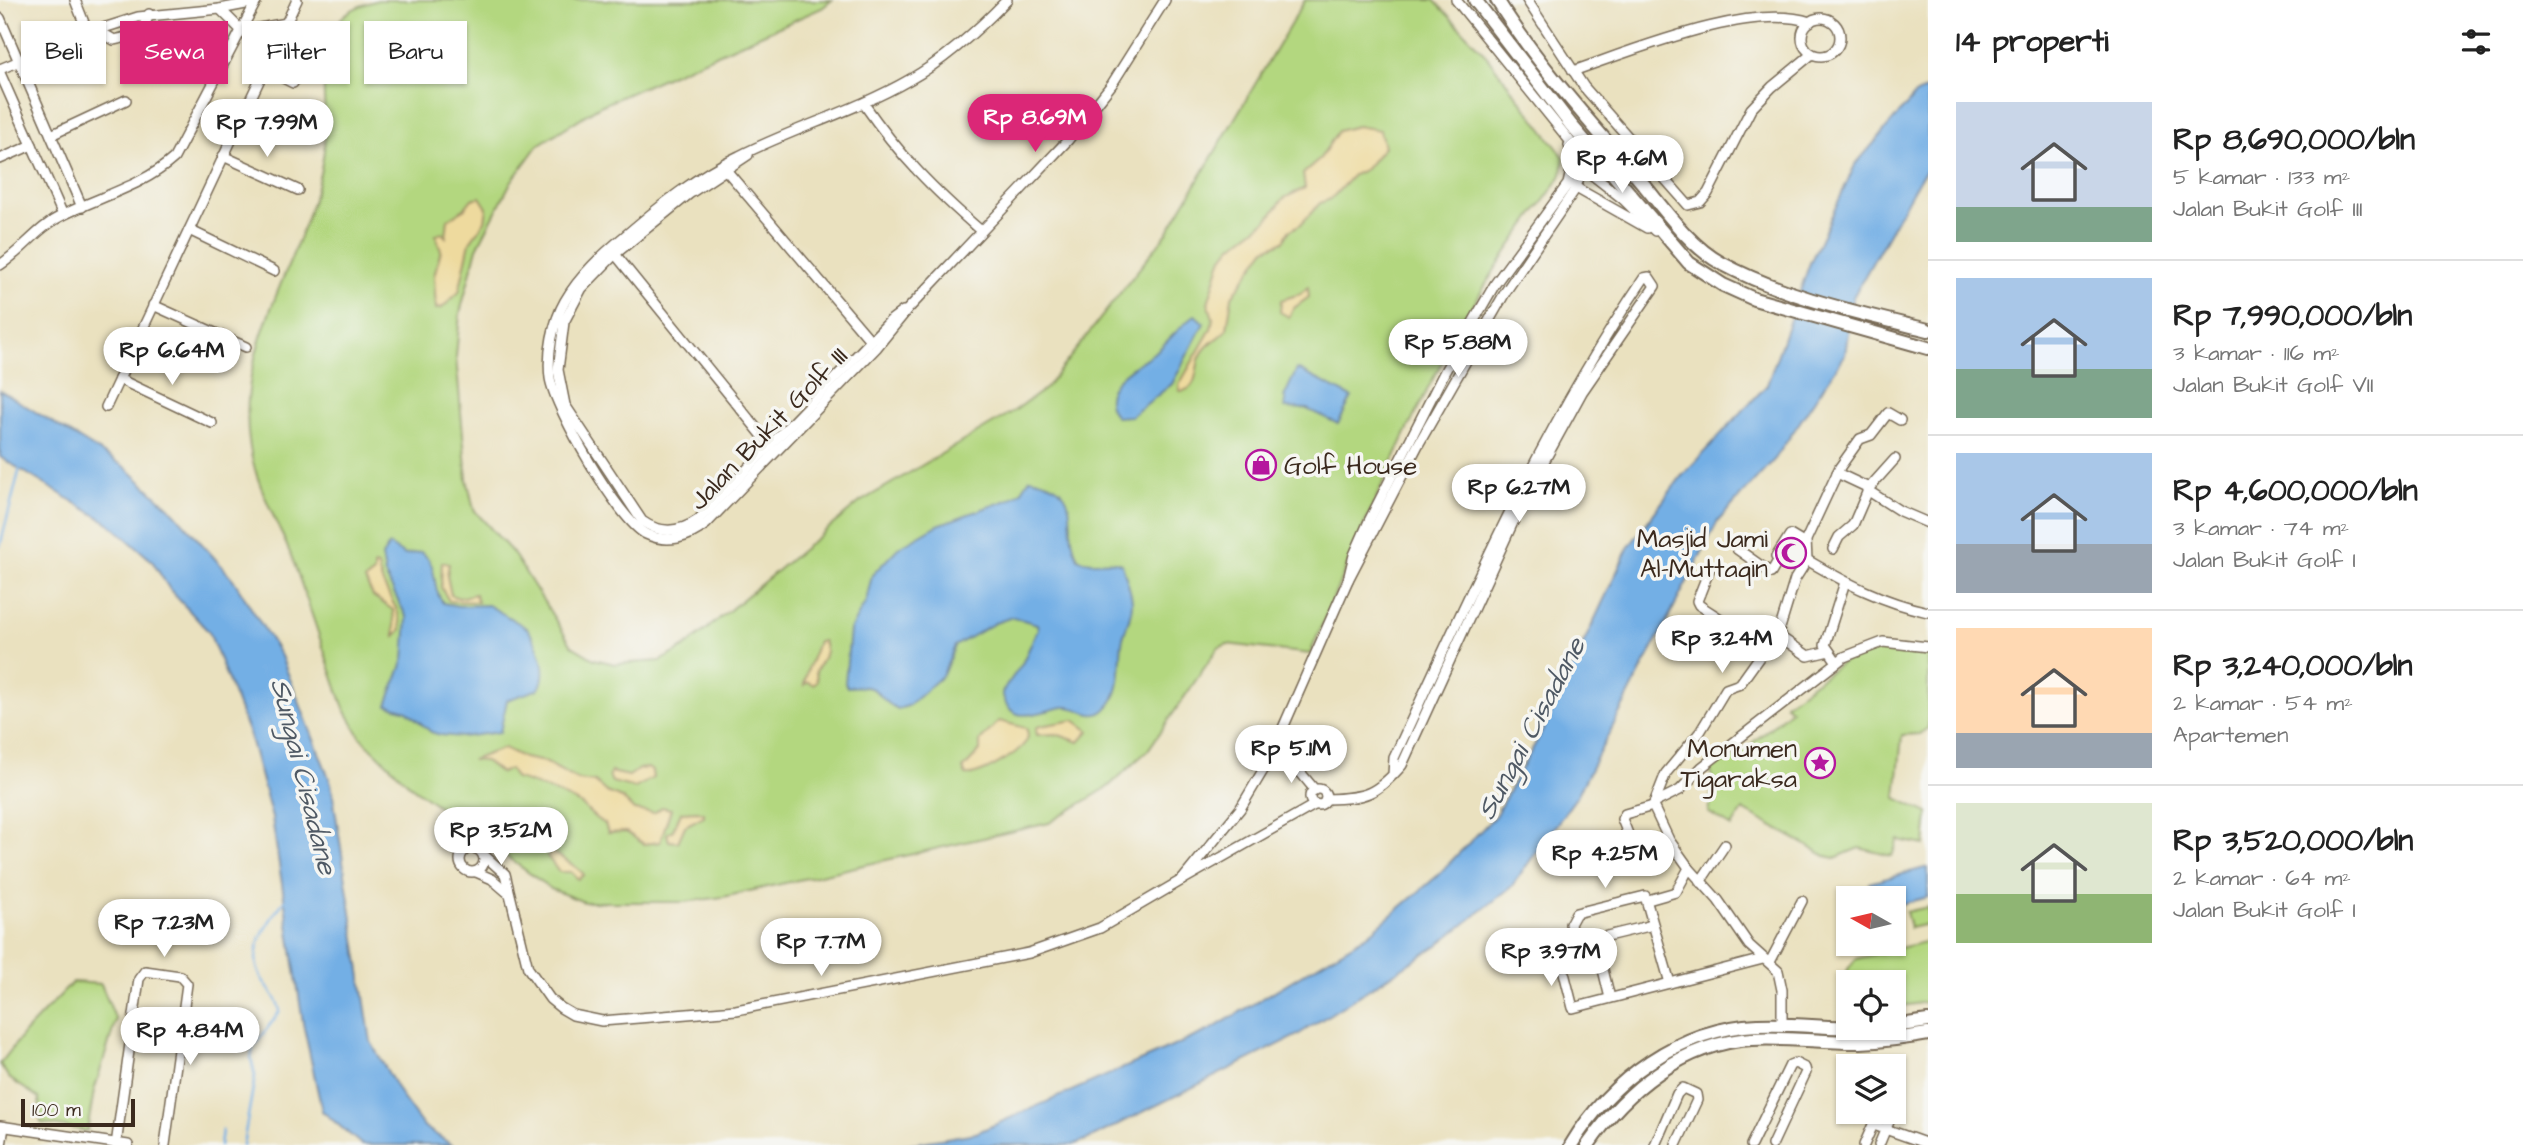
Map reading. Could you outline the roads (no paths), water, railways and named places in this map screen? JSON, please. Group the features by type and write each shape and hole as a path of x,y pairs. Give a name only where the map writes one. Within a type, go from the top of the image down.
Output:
{"main road":[{"path":"1475,0 1571,125 1689,263 1723,285 1754,299 1928,348"},
{"path":"1497,0 1559,85 1682,229 1709,256 1760,281 1928,330"},
{"path":"1906,1024 1928,1021"},
{"path":"1572,1145 1609,1096 1633,1073 1666,1052 1703,1035 1732,1028 1836,1027"},
{"path":"1588,1145 1618,1106 1640,1084 1708,1048 1750,1039 1856,1042 1928,1034"}],"street":[{"path":"75,0 86,21"},
{"path":"160,0 164,12"},
{"path":"288,21 298,0"},
{"name":"Jalan Bukit Golf III","path":"1007,0 947,55 910,80 864,104 754,149 696,182 631,230 582,277 558,314 549,366 554,397 571,431 630,520 645,534 663,538 685,536 699,529 877,347 908,309 1068,140 1112,84 1165,0"},
{"path":"1456,0 1578,151 1582,167 1623,199 1689,263"},
{"path":"1527,0 1573,71 1682,201 1691,206 1700,202 1708,192 1751,109 1772,87 1812,54"},
{"path":"106,28 149,14 220,9 256,1"},
{"path":"247,21 256,1"},
{"path":"0,265 41,228 62,215 151,176 174,158 242,31 220,9"},
{"path":"106,37 114,40 139,33 144,29 149,14"},
{"path":"0,18 82,207"},
{"path":"1573,71 1696,29 1747,20 1796,19 1810,22 1822,18 1830,21 1836,26 1840,38 1832,52 1820,56 1812,54 1802,39 1810,22"},
{"path":"19,61 0,71 62,215"},
{"path":"106,407 258,84"},
{"path":"51,135 126,100"},
{"path":"864,104 903,157 928,184 981,231"},
{"path":"1569,143 1573,162 1572,186"},
{"path":"0,159 32,145"},
{"name":"Jalan Bukit Golf III","path":"754,149 689,194 615,254 582,288 568,311 562,332 558,370 562,394 571,417 637,516 648,526 659,530 673,531 691,525 891,320 908,309"},
{"path":"223,156 298,190"},
{"path":"1182,880 1241,809 1268,762 1348,580 1462,366 1582,167"},
{"path":"726,170 871,341"},
{"path":"1572,186 1655,231"},
{"path":"188,230 274,271"},
{"path":"615,254 770,445"},
{"path":"507,892 492,878 468,871 462,866 462,854 471,848 484,855 505,874 507,892 528,968 546,993 573,1014 602,1021 736,1010 1029,953 1100,928 1182,880 1230,856 1315,804 1321,804 1326,799 1371,794 1392,775 1402,765 1525,496 1582,392 1655,286 1650,277 1644,278 1602,342 1518,491 1394,758 1392,775"},
{"path":"153,304 246,348"},
{"path":"119,379 212,423"},
{"path":"1782,1026 1780,976 1689,868 1669,840 1655,806 1666,773 1700,732 1726,689 1740,684 1764,647 1776,634 1795,579 1807,560 1805,544 1837,473 1853,447 1860,439 1871,435 1888,413 1900,421"},
{"path":"1833,549 1839,537 1853,525 1868,489 1895,459"},
{"path":"1837,473 1868,489 1899,511 1928,523"},
{"path":"1737,548 1772,573 1779,559 1776,557 1790,535 1805,544"},
{"path":"1807,560 1845,582 1904,608 1928,612"},
{"path":"1710,568 1697,601 1699,605 1764,647"},
{"path":"1837,662 1825,642 1845,582"},
{"path":"1776,634 1808,656 1829,651"},
{"path":"1627,832 1622,819 1628,812 1655,806 1680,790 1702,768 1837,662 1883,642 1928,647"},
{"path":"1283,733 1291,761 1315,790"},
{"path":"1268,762 1291,761"},
{"path":"1315,790 1322,790 1326,799"},
{"path":"1315,790 1310,796 1315,804"},
{"path":"1215,843 1230,856"},
{"path":"1700,882 1725,845"},
{"path":"476,872 484,863 484,855"},
{"path":"1574,946 1570,923 1576,913 1639,896 1648,900 1676,892 1689,868"},
{"path":"1648,900 1670,983"},
{"path":"1558,949 1573,1008 1767,961 1802,901"},
{"path":"1520,957 1596,941 1653,925"},
{"path":"1596,941 1610,998"},
{"path":"116,1144 139,979 145,971 180,976 187,984 165,1145"},
{"path":"1751,1145 1790,1065 1797,1063 1806,1068 1806,1072 1772,1145"},
{"path":"1655,1145 1677,1094 1683,1088 1689,1089 1696,1094 1697,1100 1676,1145"},
{"path":"1879,1145 1888,1124"},
{"path":"1864,1145 1874,1125 1928,1144"},
{"path":"1,1145 2,1126 64,1140 128,1145"}],"water":[{"path":"1928,88 1928,169 1920,178 1853,297 1845,355 1775,459 1718,521 1577,796 1511,887 1438,945 1296,1036 1091,1138 1073,1145 904,1145 976,1133 1210,1030 1369,934 1436,877 1495,816 1544,728 1628,548 1681,477 1767,385 1810,263 1855,165 1915,95"},
{"path":"1195,315 1204,323 1172,384 1131,416 1116,417 1110,406 1109,395 1113,385 1159,349"},
{"path":"1297,369 1352,397 1338,424 1307,409 1285,408 1284,397"},
{"name":"Sungai Cisadane","path":"0,390 125,467 174,512 233,579 281,656 331,783 371,1042 402,1097 423,1126 452,1145 362,1145 322,1111 303,1023 272,818 249,734 209,632 170,590 152,561 110,524 0,457"},
{"path":"1030,478 1048,483 1060,490 1066,498 1073,544 1078,558 1089,562 1111,561 1122,564 1132,606 1122,643 1118,687 1105,710 1090,714 1064,707 1027,715 1012,711 1002,692 1022,664 1038,629 1037,624 1013,617 995,623 955,646 943,675 908,706 898,709 868,687 847,687 845,683 850,630 866,601 872,575 898,548 938,525 1010,499 1021,492"},
{"path":"389,545 405,555 421,552 427,557 443,603 459,606 488,605 527,628 531,634 541,657 542,682 539,689 507,700 500,732 462,737 440,735 431,732 407,711 387,705 404,659 407,618 385,575 382,556"},
{"path":"1928,867 1928,897 1906,903 1906,886 1870,886 1869,883"}],"waterway":[{"path":"0,546 20,468"},
{"path":"243,1145 255,1076 251,1058 253,1048 280,1011 277,1001 261,977 256,957 266,926 285,900"},
{"path":"220,1145 222,1130"}],"place":[{"name":"Golf House","path":"1261,465"},
{"name":"Masjid Jami Al-Muttaqin","path":"1791,553"},
{"name":"Monumen Tigaraksa","path":"1820,763"}]}
